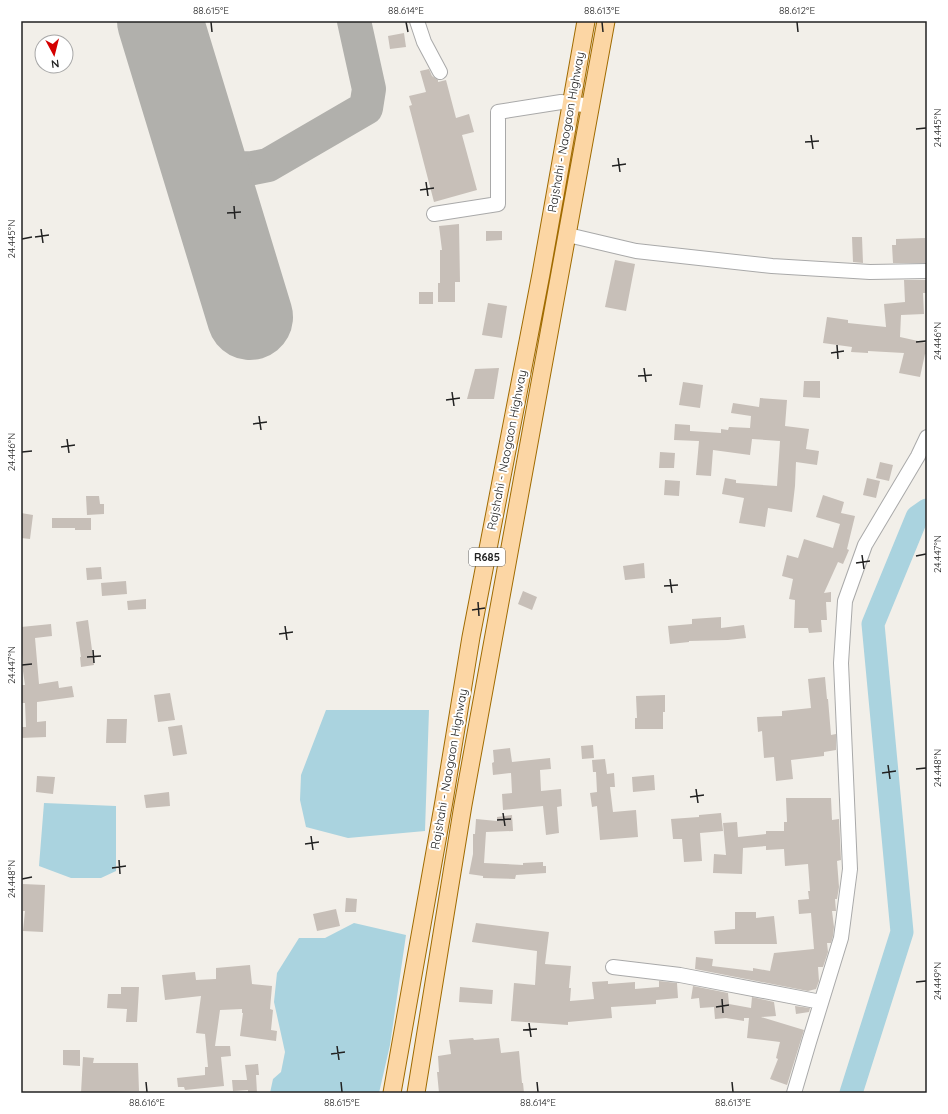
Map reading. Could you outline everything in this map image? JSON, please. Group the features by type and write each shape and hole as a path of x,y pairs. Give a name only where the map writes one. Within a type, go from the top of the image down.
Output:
{"main road":[{"name":"Rajshahi - Naogaon Highway","path":"392,1093 443,809 471,637 541,274 586,21"},
{"name":"Rajshahi - Naogaon Highway","path":"416,1093 463,805 606,21"},
{"path":"541,274 560,278"}],"street":[{"path":"417,21 424,42 440,72"},
{"path":"434,214 498,204 498,112 561,102 591,106"},
{"path":"568,235 636,251 772,266 870,272 927,271"},
{"path":"794,1093 842,938 850,868 841,663 845,601 866,545 918,456 927,437"},
{"path":"613,967 680,975 821,1002"}],"water":[{"path":"326,710 429,710 425,831 348,838 306,827 300,800 301,775"},
{"path":"44,803 116,806 116,871 101,878 71,878 39,866"},
{"path":"354,923 406,935 390,1045 379,1093 270,1093 273,1079 281,1072 285,1052 274,1002 277,973 299,938 325,938"}],"building":[{"path":"404,33 406,47 390,49 388,36"},
{"path":"429,69 432,76 438,80 438,82 446,80 456,118 469,114 474,132 462,135 477,190 434,202 409,106 412,105 409,96 426,92 420,71"},
{"path":"459,224 460,282 455,282 455,302 438,302 438,283 440,283 440,250 442,250 439,226"},
{"path":"486,231 502,231 502,240 486,241"},
{"path":"852,237 862,237 863,263 853,262"},
{"path":"925,238 925,263 893,263 892,245 896,245 896,239"},
{"path":"615,260 635,264 626,311 605,307"},
{"path":"904,280 927,280 927,293 923,293 924,314 901,315 900,337 927,343 927,355 925,354 920,377 899,373 904,353 868,351 868,353 851,352 852,347 823,343 827,317 848,320 848,323 886,327 884,304 905,302"},
{"path":"419,292 433,292 433,304 419,304"},
{"path":"488,303 507,306 502,338 482,335"},
{"path":"499,368 494,399 467,399 475,369"},
{"path":"804,381 820,381 820,398 803,397"},
{"path":"683,382 703,385 700,408 679,405"},
{"path":"760,398 787,400 785,426 809,429 806,449 819,451 817,465 796,462 792,512 768,508 765,527 739,523 744,498 722,494 725,478 736,480 736,483 777,486 780,441 752,439 750,455 713,450 711,476 696,475 699,441 674,440 675,424 690,425 690,431 721,433 721,429 728,430 729,427 750,428 751,416 731,413 733,403 759,407"},
{"path":"660,452 675,453 674,468 659,468"},
{"path":"880,462 893,465 889,481 876,478"},
{"path":"867,478 880,481 876,498 863,495"},
{"path":"665,480 680,481 679,496 664,495"},
{"path":"823,495 844,502 841,513 855,516 847,549 849,550 843,564 838,562 824,593 831,592 831,602 826,602 827,620 821,620 822,632 809,633 808,628 794,628 795,600 789,599 793,579 782,576 787,555 798,558 804,539 833,548 840,524 816,517"},
{"path":"86,496 99,496 100,504 104,504 104,514 87,515"},
{"path":"21,513 33,515 30,539 21,538"},
{"path":"52,518 91,518 91,530 52,528"},
{"path":"644,563 645,578 625,580 623,566"},
{"path":"101,567 102,579 87,580 86,568"},
{"path":"126,581 127,594 102,596 101,583"},
{"path":"523,591 537,597 532,610 518,604"},
{"path":"146,599 146,609 128,610 127,601"},
{"path":"721,617 721,628 744,625 746,638 689,641 670,644 668,626 692,624 692,619"},
{"path":"88,620 94,665 81,667 76,622"},
{"path":"51,624 52,636 35,638 39,684 58,681 59,688 72,686 74,697 37,702 37,722 46,721 46,737 21,738 21,727 26,727 25,703 21,703 21,685 25,685 22,664 21,627"},
{"path":"825,677 831,735 836,734 836,750 824,752 824,756 791,760 793,779 776,781 774,757 764,758 762,731 758,732 757,717 782,716 782,711 811,708 808,679"},
{"path":"170,693 175,720 158,722 154,695"},
{"path":"665,695 663,729 635,729 635,718 637,718 636,696"},
{"path":"107,719 127,719 126,743 106,743"},
{"path":"182,725 187,754 173,756 168,727"},
{"path":"593,745 594,758 582,759 581,746"},
{"path":"510,748 512,762 550,758 551,769 540,770 541,791 561,789 562,806 557,807 559,833 546,835 543,806 503,810 502,794 512,793 511,773 493,775 493,750"},
{"path":"605,759 607,774 614,773 615,787 610,787 613,812 636,810 638,837 600,840 597,806 592,807 590,793 597,792 596,772 593,772 592,760"},
{"path":"654,775 655,790 633,792 632,777"},
{"path":"37,776 55,777 53,794 36,792"},
{"path":"169,792 170,806 146,808 144,795"},
{"path":"786,798 831,798 832,820 839,819 841,860 837,861 839,887 837,899 835,899 836,911 832,911 834,927 833,936 831,943 827,943 828,952 823,967 818,967 819,981 816,989 808,991 695,969 696,957 713,959 712,966 753,971 753,968 770,971 774,953 814,949 811,913 799,914 798,900 809,899 808,891 810,891 808,864 785,866 784,849 766,850 766,846 743,848 742,874 713,873 714,854 726,855 723,823 737,822 738,837 766,834 766,831 784,831 784,822 787,822"},
{"path":"721,813 723,831 700,833 702,861 684,862 682,839 673,839 671,819 699,817 699,815"},
{"path":"512,815 513,831 486,832 484,863 523,865 523,863 543,862 543,866 546,866 546,873 516,875 515,879 483,878 483,876 469,874 473,854 473,834 475,834 476,819 497,821 497,817"},
{"path":"23,884 45,885 43,932 23,931 25,911 23,911"},
{"path":"346,898 357,899 356,912 345,912"},
{"path":"336,909 340,926 317,931 313,914"},
{"path":"735,912 756,912 756,918 774,916 777,944 715,944 714,931 735,929"},
{"path":"476,923 549,932 545,964 571,966 569,988 571,988 570,1001 594,999 592,982 608,981 608,984 635,982 635,989 659,987 659,981 677,983 678,998 656,1000 656,1004 611,1007 612,1018 568,1022 568,1025 511,1021 514,983 535,985 537,951 472,942"},
{"path":"250,965 252,984 272,986 270,1009 273,1010 271,1030 277,1031 276,1041 240,1036 243,1013 242,1009 220,1010 215,1046 230,1046 231,1056 221,1057 224,1086 185,1090 184,1087 178,1087 177,1078 205,1075 205,1067 208,1067 205,1034 196,1033 201,996 165,1000 162,975 195,972 196,980 216,979 216,968"},
{"path":"693,986 728,993 729,1004 751,1008 752,997 774,1002 776,1016 761,1017 804,1030 787,1085 770,1079 778,1059 776,1058 780,1042 747,1038 749,1018 744,1018 744,1021 726,1018 715,1019 714,1007 700,1008 699,998 691,999"},
{"path":"121,987 139,987 137,1022 126,1022 127,1009 107,1008 108,994 121,994"},
{"path":"460,987 493,990 492,1004 459,1002"},
{"path":"795,1006 810,1008 809,1012 796,1014"},
{"path":"473,1038 474,1040 499,1038 501,1053 519,1051 524,1093 439,1093 437,1072 439,1072 438,1056 451,1054 449,1040"},
{"path":"63,1050 80,1050 80,1066 63,1065"},
{"path":"83,1057 94,1058 93,1063 138,1063 139,1091 81,1093"},
{"path":"258,1064 259,1075 256,1075 257,1093 248,1093 248,1090 233,1091 232,1080 247,1080 245,1065"}],"waterway":[{"path":"851,1093 902,932 873,624 917,517 927,510"}],"taxiway":[{"path":"201,160 226,169 253,168 268,165 366,108 369,89 354,21"}],"runway":[{"path":"160,21 250,317"}]}
